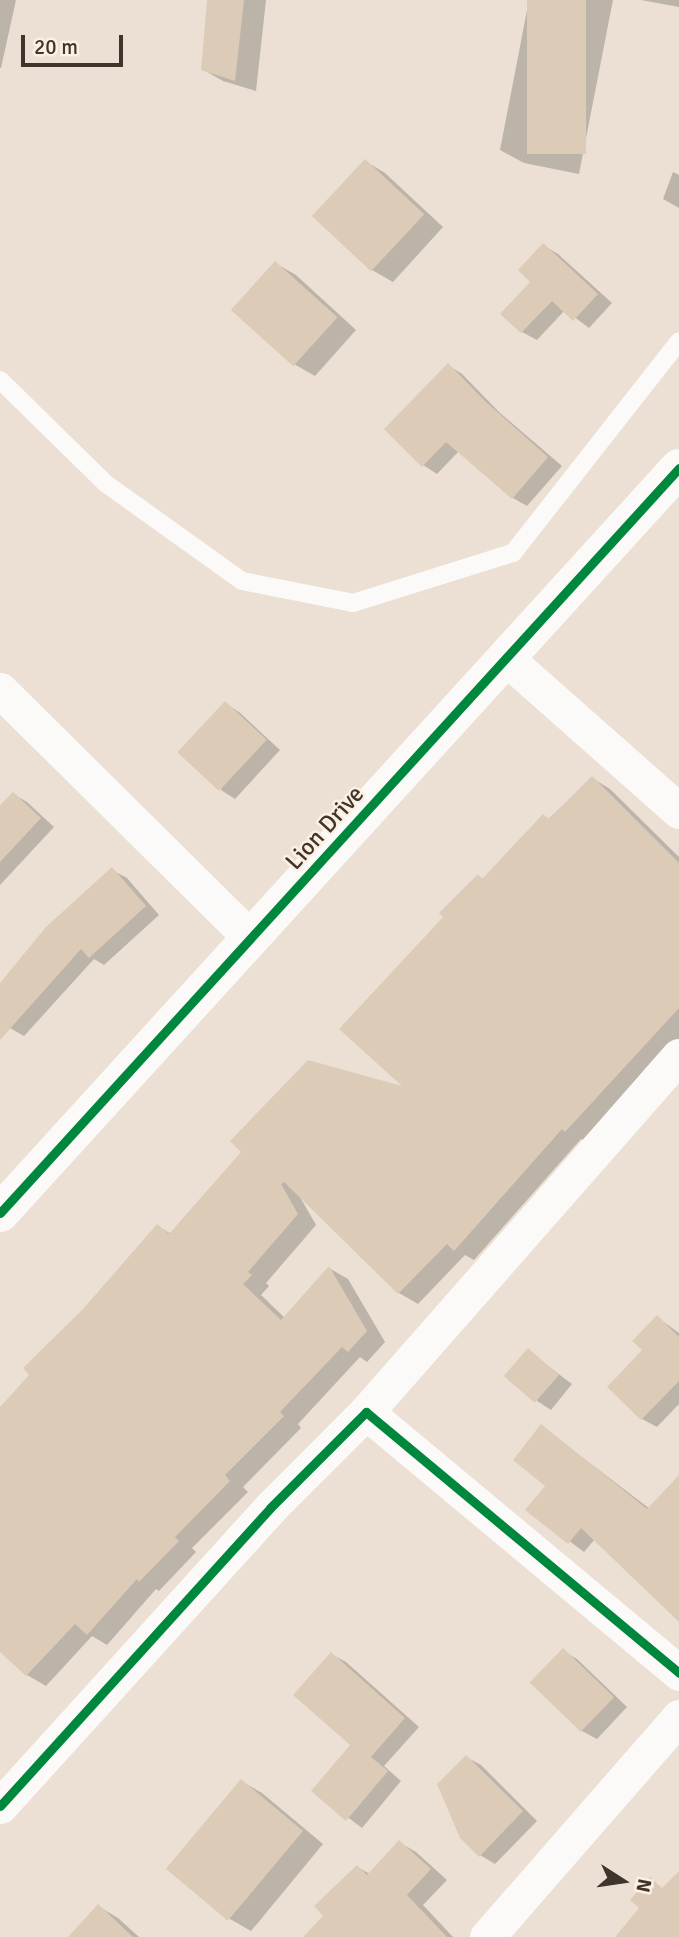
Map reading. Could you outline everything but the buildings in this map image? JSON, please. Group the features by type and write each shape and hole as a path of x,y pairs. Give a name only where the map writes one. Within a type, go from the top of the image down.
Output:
{"street":[{"name":"Lion Drive","path":"0,1213 679,468"},
{"path":"506,659 679,811"},
{"path":"0,690 251,938"},
{"path":"0,1806 270,1508 366,1412 679,1056"},
{"path":"366,1412 679,1673"},
{"path":"487,1937 679,1717"}],"lane":[{"path":"0,380 105,483 242,581 353,603 513,553 679,341"}],"cycle path":[{"path":"0,1213 679,468"},
{"path":"0,1806 270,1508 366,1412 679,1673"}]}
